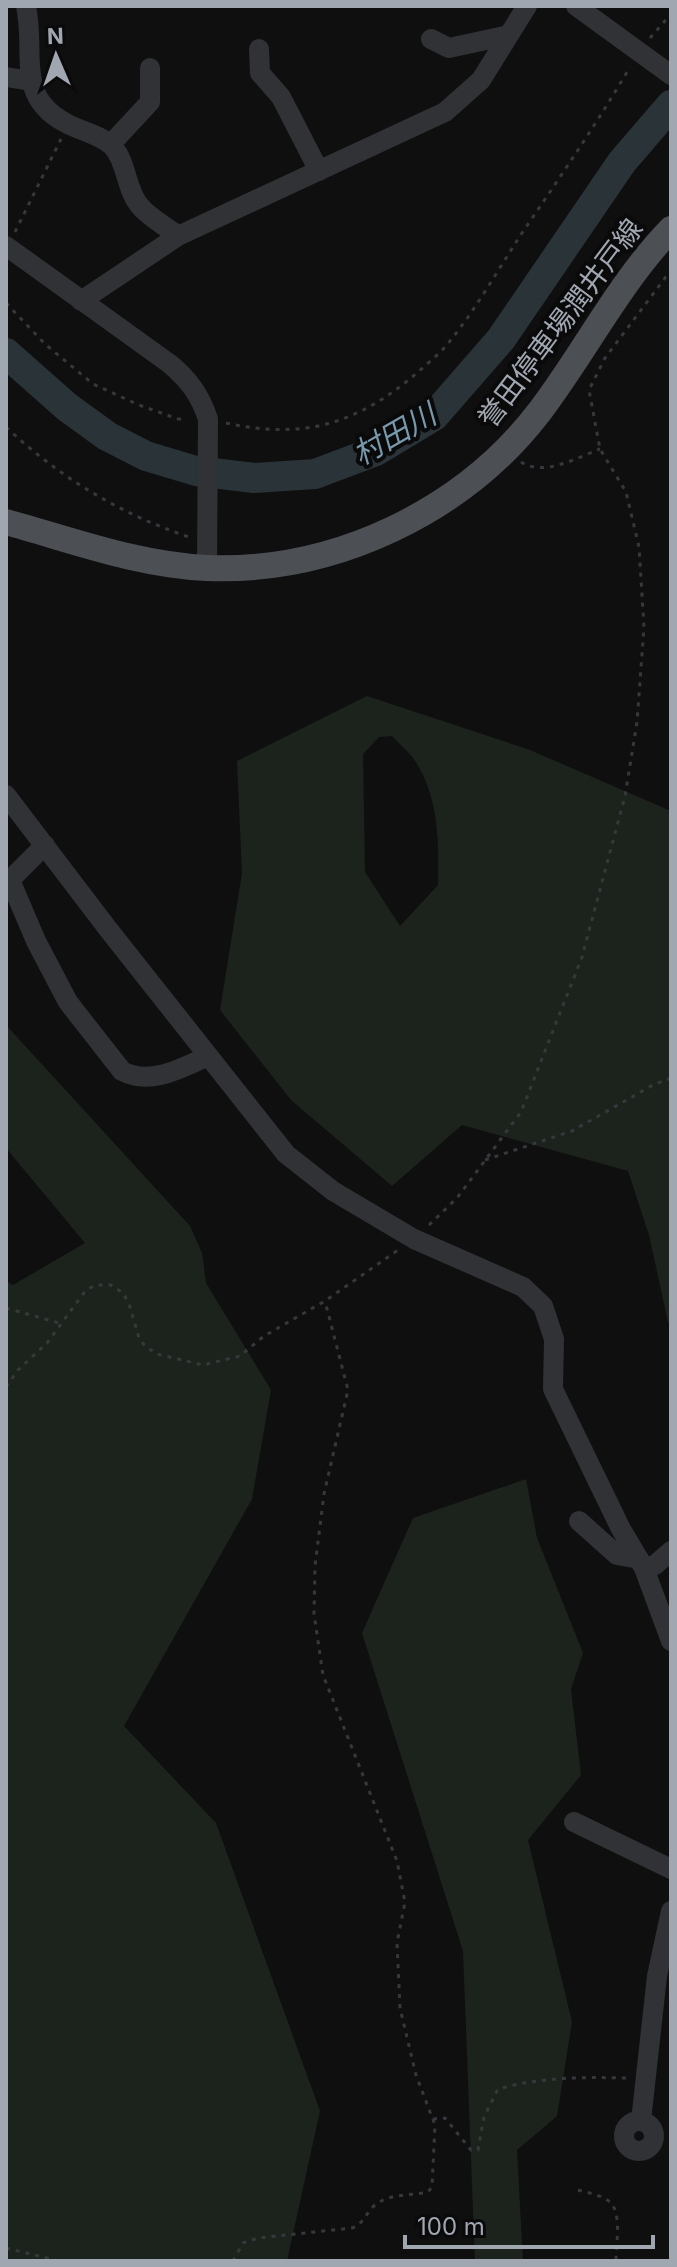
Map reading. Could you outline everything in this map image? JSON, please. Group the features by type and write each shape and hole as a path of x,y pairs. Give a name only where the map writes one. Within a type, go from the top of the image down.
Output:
{"main road":[{"name":"誉田停車場潤井戸線","path":"6,522 153,561 207,568 259,567 290,562 385,533 422,515 458,492 504,451 540,411 634,276 671,229"}],"street":[{"path":"26,6 30,25 31,81 41,107 68,125 111,144 137,203 178,236"},
{"path":"81,301 178,236 445,112 481,80 527,6"},
{"path":"576,6 671,75"},
{"path":"431,39 449,48 509,35"},
{"path":"259,49 260,73 281,97 319,171"},
{"path":"111,144 150,102 150,68"},
{"path":"6,77 31,81"},
{"path":"7,247 186,377 201,397 208,419 201,535 207,568"},
{"path":"6,795 286,1154 333,1191 414,1239 523,1287 543,1306 554,1339 553,1389 641,1564 671,1639"},
{"path":"45,845 8,882 68,1002 122,1071 134,1077 176,1070 208,1056"},
{"path":"579,1521 617,1555 641,1564 655,1565 671,1550"},
{"path":"574,1822 671,1869"},
{"path":"641,2121 657,1976 671,1911"}],"path":[{"path":"6,303 45,344 93,384 178,419 208,419 255,429 293,431 330,424 368,408 402,385 444,348 599,121 638,52 671,14"},
{"path":"7,247 68,125"},
{"path":"6,1387 18,1370 47,1343 86,1290 96,1285 111,1285 123,1293 139,1338 145,1346 167,1357 203,1365 240,1356 264,1336 325,1301 414,1239 457,1198 521,1112 582,957 625,796 635,737 644,627 639,547 626,492 600,449 589,390 605,358 671,270"},
{"path":"6,427 50,466 123,511 201,535"},
{"path":"504,451 528,466 548,468 600,449"},
{"path":"485,1160 572,1131 671,1078"},
{"path":"233,2261 243,2243 258,2238 359,2226 372,2207 380,2202 428,2192 432,2187 433,2119 416,2075 400,2008 397,1943 405,1902 404,1888 397,1861 323,1675 314,1614 315,1566 324,1494 348,1390 325,1301"},
{"path":"6,1308 59,1323"},
{"path":"433,2119 445,2118 471,2150 478,2150 484,2117 498,2089 528,2080 583,2077 646,2079"},
{"path":"578,2190 605,2198 616,2211 616,2261"},
{"path":"6,2248 59,2261"}],"shaded area":[{"path":"367,696 530,750 671,811 671,1324 668,1322 649,1235 628,1171 462,1125 392,1186 291,1100 220,1010 242,873 237,761","holes":["392,736 415,760 430,792 438,854 438,885 400,926 365,872 363,754 379,737"]},
{"path":"6,1025 190,1226 202,1253 206,1283 271,1390 252,1499 124,1726 216,1823 320,2111 287,2261 6,2261 6,1281 13,1285 85,1243 6,1148"},
{"path":"526,1479 537,1538 583,1653 571,1689 581,1775 528,1840 572,2022 557,2116 517,2150 523,2261 475,2261 463,1951 362,1633 413,1518"}],"waterway":[{"name":"村田川","path":"6,353 67,407 107,436 146,456 196,471 254,478 315,474 376,451 434,416 501,339 622,162 671,105"}]}
